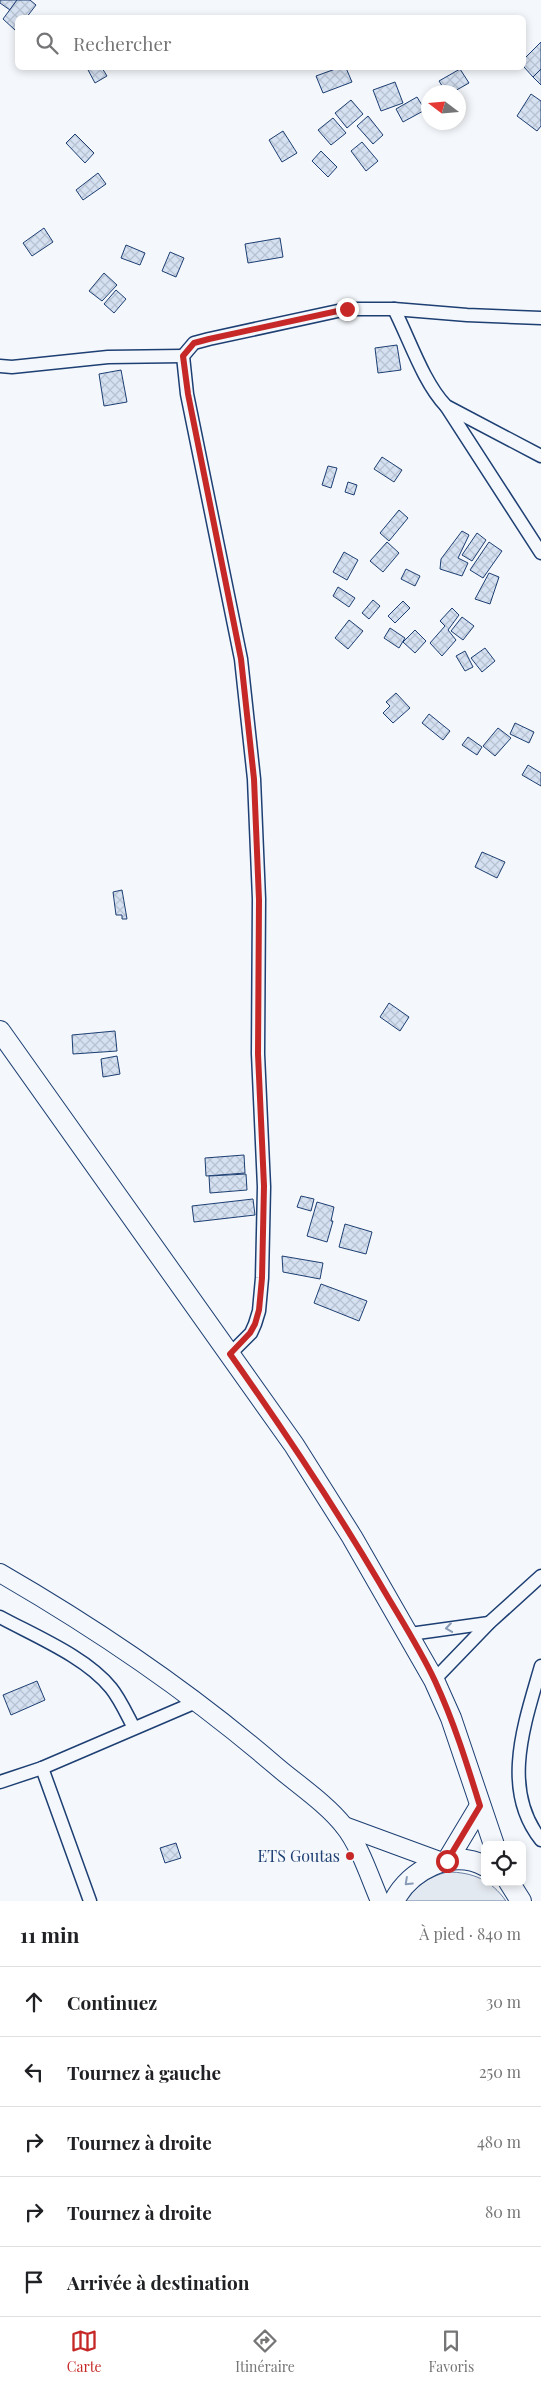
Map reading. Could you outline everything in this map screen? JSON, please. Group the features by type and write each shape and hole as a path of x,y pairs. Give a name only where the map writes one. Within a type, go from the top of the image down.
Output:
{"main road":[{"path":"0,1031 294,1445 410,1634 451,1718 493,1841"},
{"path":"0,1572 67,1612 133,1656 253,1746 344,1826 362,1860 380,1901"},
{"path":"444,1861 480,1806"},
{"path":"344,1826 444,1861"},
{"path":"394,1901 401,1888 419,1872 444,1861 464,1860 481,1865"},
{"path":"512,1886 521,1901"}],"street":[{"path":"394,309 439,398 541,553"},
{"path":"230,1354 250,1333 255,1324 262,1286 264,1186 258,1054 259,900 254,779 241,659 188,394 183,356 194,343 229,333 333,311 394,309 467,315 541,318"},
{"path":"0,366 12,367 108,357 183,356"},
{"path":"446,406 541,456"},
{"path":"434,1680 489,1623 541,1576"},
{"path":"0,1617 59,1648 96,1672 111,1688 134,1728"},
{"path":"410,1634 489,1623"},
{"path":"541,1666 522,1729 518,1767 523,1807 533,1830 541,1840"},
{"path":"0,1782 42,1768 196,1702"},
{"path":"42,1768 90,1901"}],"shaded area":[{"path":"447,1872 473,1876 481,1879 481,1886 492,1886 506,1901 405,1901 423,1883"}],"building":[{"path":"0,0 17,0 10,10 0,3"},
{"path":"17,0 30,0 36,5 28,15 15,15 15,30 3,19"},
{"path":"541,42 541,69 533,77 526,69 526,57"},
{"path":"541,69 541,85 533,77"},
{"path":"88,70 103,70 107,76 95,83"},
{"path":"332,70 347,70 352,82 323,93 316,76"},
{"path":"458,70 461,70 469,83 465,85 442,85 439,81"},
{"path":"395,82 403,103 381,111 373,90"},
{"path":"531,94 541,101 541,126 537,131 517,116"},
{"path":"417,97 421,104 421,112 403,122 396,109"},
{"path":"351,100 363,114 347,128 335,113"},
{"path":"368,116 383,135 373,144 357,126"},
{"path":"333,118 346,133 331,145 318,130"},
{"path":"283,131 297,153 282,162 269,140"},
{"path":"75,134 94,153 85,163 66,143"},
{"path":"362,142 378,161 366,171 351,151"},
{"path":"321,151 337,167 328,177 312,161"},
{"path":"98,173 106,184 83,200 76,190"},
{"path":"44,228 53,242 32,256 23,243"},
{"path":"280,238 283,257 248,263 245,244"},
{"path":"126,245 145,253 140,265 121,258"},
{"path":"170,252 184,258 176,277 162,271"},
{"path":"104,273 117,285 102,301 89,291"},
{"path":"116,290 126,299 114,313 104,304"},
{"path":"397,345 401,370 378,373 375,348"},
{"path":"121,370 127,402 104,406 99,374"},
{"path":"382,457 402,470 394,482 374,469"},
{"path":"328,466 337,468 331,488 322,485"},
{"path":"348,482 357,485 354,495 345,492"},
{"path":"399,510 408,518 389,541 380,533"},
{"path":"462,531 469,535 458,558 468,563 462,576 440,569 441,559"},
{"path":"477,533 486,540 472,561 462,555"},
{"path":"387,542 399,553 383,572 370,561"},
{"path":"489,542 502,551 483,578 470,570"},
{"path":"344,552 358,560 347,580 333,572"},
{"path":"406,569 420,576 415,586 401,579"},
{"path":"489,573 499,577 490,604 475,599"},
{"path":"338,587 355,598 349,607 333,596"},
{"path":"373,600 380,606 369,619 362,613"},
{"path":"403,601 410,608 395,623 388,616"},
{"path":"452,608 459,615 448,630 456,640 442,656 430,643 445,626 440,621"},
{"path":"462,617 474,626 463,640 451,631"},
{"path":"349,620 363,631 348,649 335,638"},
{"path":"390,628 405,638 399,648 384,638"},
{"path":"415,630 426,641 415,653 403,642"},
{"path":"485,648 495,661 482,672 471,658"},
{"path":"465,651 473,667 465,671 456,656"},
{"path":"396,693 410,708 393,723 383,713 390,706 386,702"},
{"path":"429,714 450,731 443,740 422,723"},
{"path":"515,723 534,732 529,743 510,734"},
{"path":"498,728 511,738 495,756 483,746"},
{"path":"468,737 482,747 477,755 462,745"},
{"path":"528,765 541,773 541,786 522,775"},
{"path":"482,852 505,862 497,878 475,867"},
{"path":"122,890 127,919 122,919 122,915 116,915 113,892"},
{"path":"389,1003 409,1017 400,1031 380,1017"},
{"path":"115,1031 117,1051 73,1054 72,1035"},
{"path":"117,1056 120,1074 103,1077 101,1059"},
{"path":"244,1155 245,1173 206,1176 205,1158"},
{"path":"246,1174 247,1190 210,1193 209,1176"},
{"path":"301,1196 314,1199 311,1211 297,1207"},
{"path":"253,1199 255,1215 194,1222 192,1206"},
{"path":"317,1202 334,1207 331,1221 333,1221 327,1242 307,1236"},
{"path":"345,1224 372,1232 366,1254 339,1247"},
{"path":"282,1256 323,1263 320,1279 283,1272"},
{"path":"321,1284 367,1301 359,1321 314,1303"},
{"path":"37,1681 45,1700 11,1715 3,1695"},
{"path":"176,1843 181,1858 165,1863 160,1848"}],"place":[{"name":"ETS Goutas","path":"350,1856"}],"route":[{"path":"347,309 229,333 194,343 183,356 188,394 241,659 254,779 259,900 258,1054 264,1186 264,1238 259,1310 255,1324 250,1333 230,1354 294,1445 352,1537 410,1634 451,1718 480,1806 447,1861"}]}
